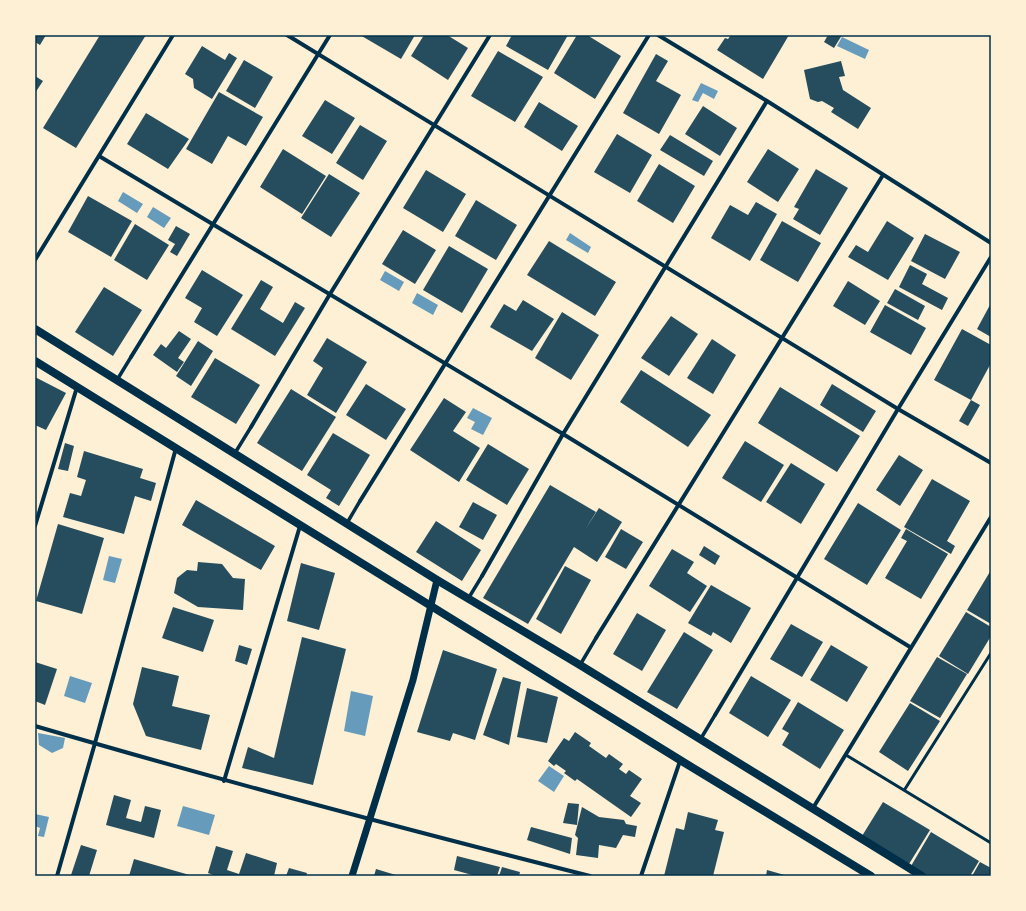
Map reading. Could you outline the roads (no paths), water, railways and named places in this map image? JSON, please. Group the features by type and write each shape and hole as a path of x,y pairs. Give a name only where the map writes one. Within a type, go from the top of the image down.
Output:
{"main road":[{"path":"35,329 437,580 580,665 922,876"},
{"path":"35,360 680,760 871,876"}],"street":[{"path":"35,260 173,35"},
{"path":"287,35 898,409 991,463"},
{"path":"117,380 330,35"},
{"path":"235,453 330,294 436,126 490,35"},
{"path":"347,523 649,35"},
{"path":"658,35 767,101 991,243"},
{"path":"468,599 562,434 767,101"},
{"path":"99,156 679,504 910,647"},
{"path":"580,665 781,337 883,175"},
{"path":"700,740 898,409 991,257"},
{"path":"35,526 77,387"},
{"path":"57,876 96,744 176,448"},
{"path":"813,808 910,647 991,517"},
{"path":"224,781 300,525"},
{"path":"352,876 368,820 413,680 437,580"},
{"path":"35,726 224,781 368,820 590,876"},
{"path":"641,876 680,760"}],"lane":[{"path":"905,789 991,653"},
{"path":"846,755 905,789 991,843"}],"water":[{"path":"842,37 869,50 865,59 837,46"},
{"path":"701,83 718,91 714,99 703,93 698,102 692,100"},
{"path":"123,192 143,204 137,213 118,201"},
{"path":"153,207 171,218 164,228 147,217"},
{"path":"570,233 591,247 588,253 566,240"},
{"path":"385,271 404,282 399,291 380,280"},
{"path":"417,293 438,305 433,315 412,303"},
{"path":"473,408 492,418 483,435 471,429 475,422 467,418"},
{"path":"109,556 122,559 115,583 103,580"},
{"path":"70,676 92,683 85,703 64,696"},
{"path":"351,691 373,696 365,736 344,731"},
{"path":"38,733 65,738 63,748 52,753 39,745"},
{"path":"549,766 564,776 554,792 538,781"},
{"path":"183,806 215,815 209,835 177,826"},
{"path":"35,814 49,817 44,837 38,836 40,828 35,826"}]}
